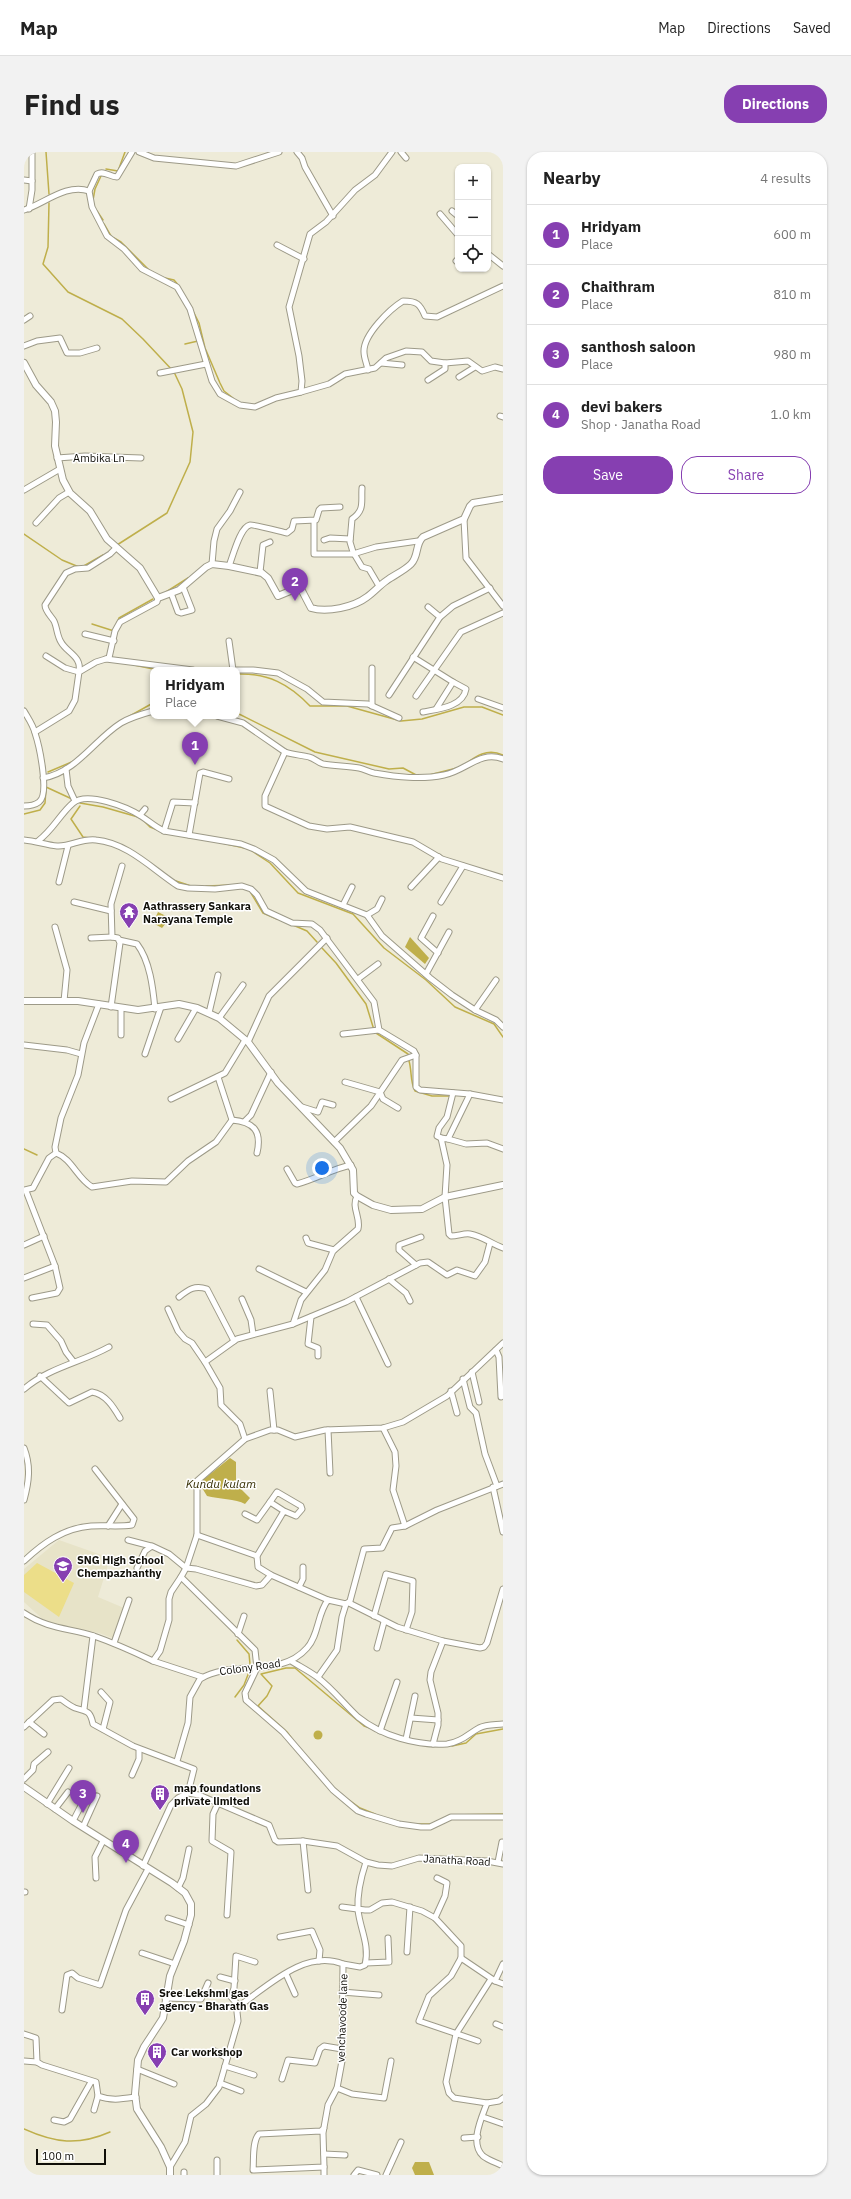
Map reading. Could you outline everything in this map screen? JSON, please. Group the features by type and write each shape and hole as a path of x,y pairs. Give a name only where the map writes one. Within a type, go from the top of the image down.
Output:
{"main road":[{"path":"24,363 36,385 51,402 55,412 55,446 57,458 69,492 90,510 114,546 140,568 158,598 183,587 206,567 212,564 260,572 268,578 278,596 297,587 302,588 310,605 316,609 341,607 360,602 379,586 412,563 416,555 418,541 426,534 464,519 470,506 474,503 503,498"},
{"path":"24,1001 64,1001 99,1004 121,1009 158,1008 174,1004 196,1008 219,1018 247,1041 278,1083 334,1142 354,1170 353,1190 357,1196 373,1205 391,1210 422,1209 446,1197 503,1185"},
{"path":"24,1787 103,1841 178,1888 185,1893 191,1904 189,1925 170,1976 165,1998 163,2018 144,2046 138,2060 137,2069 137,2109 154,2133 170,2167 170,2175"}],"street":[{"path":"26,210 32,181 32,152"},
{"path":"132,152 117,177 99,172 94,178 89,191 92,207 107,236 124,249 142,268 177,287 190,309 201,341 206,364 212,381 220,394 240,405 255,407 276,398 329,384 345,374 368,370 381,363 386,358 411,351 422,352 431,361 445,363 468,361 482,371 495,367 503,370"},
{"path":"139,152 154,158 236,166 279,152"},
{"path":"297,152 302,158 305,167 333,216"},
{"path":"301,391 299,356 290,307 298,270 304,259 310,234 333,216 355,190 375,175 392,152"},
{"path":"401,152 406,158"},
{"path":"24,180 32,181"},
{"path":"26,210 70,190 82,189 89,191"},
{"path":"440,214 455,232"},
{"path":"277,245 304,259"},
{"path":"491,256 503,266"},
{"path":"368,370 364,351 369,337 384,316 403,301 416,301 420,304 425,316 437,317 493,293 503,286"},
{"path":"24,320 30,316"},
{"path":"24,346 38,341 60,338 67,353 80,353 97,348"},
{"path":"381,363 402,365"},
{"path":"428,380 446,369 445,363"},
{"path":"160,373 206,364"},
{"path":"459,377 475,367"},
{"name":"Ambika Ln","path":"57,458 85,456 141,458"},
{"path":"24,490 60,469"},
{"path":"362,488 361,510 359,515 352,519 350,539 354,554 362,567 369,569 379,586"},
{"path":"36,523 59,498 69,492"},
{"path":"212,564 214,541 217,529 230,511 240,492"},
{"path":"340,507 321,508 318,510 316,520 314,521 314,554 354,554 376,547 418,541"},
{"path":"464,519 466,558 503,606"},
{"path":"229,566 242,530 249,525 256,525 271,531 287,534 292,529 294,521 314,521"},
{"path":"324,540 330,538 350,539"},
{"path":"260,572 263,545 270,542"},
{"path":"37,732 68,711 74,700 80,665 78,660 61,643 54,622 45,608 45,605 66,573 75,569 88,568 110,554 114,546"},
{"path":"171,593 178,612 181,613 192,610 183,587"},
{"path":"389,695 440,617 453,606 490,588"},
{"path":"106,659 111,653 117,626 120,622 157,602 158,598"},
{"path":"428,607 440,617"},
{"path":"416,696 461,632 503,613"},
{"path":"85,634 113,641"},
{"path":"229,641 233,667"},
{"path":"46,656 65,668 78,672 96,662 106,659 169,667"},
{"path":"413,657 466,689 465,695 458,703 423,712"},
{"path":"372,668 372,706"},
{"path":"240,670 278,673 307,689 324,702 372,706 399,718"},
{"path":"436,709 453,682"},
{"path":"478,699 503,708"},
{"path":"24,711 26,718 37,732 45,778 43,798 39,803 24,806"},
{"path":"45,778 66,769 79,761 102,738 121,723 150,712"},
{"path":"229,719 244,723 286,752 311,757 323,764 416,778 444,775 461,770 476,759 485,757 493,756 503,759"},
{"path":"286,752 265,796 265,806 309,826 326,829 350,828 406,841 424,847 439,857 503,878"},
{"path":"66,769 68,786 75,801"},
{"path":"189,835 201,772 229,780"},
{"path":"38,841 49,833 75,801 80,798 96,799 140,815 156,828 164,831 241,844 254,849 274,860 306,891 367,915 382,936 452,995 475,1010 502,1024"},
{"path":"164,831 173,802 195,802"},
{"path":"140,815 145,809"},
{"path":"24,840 38,841 56,846 68,846 95,840 109,842 126,849 178,886 215,889 242,886 251,889 257,895 266,911 292,923 312,924 327,938 374,1002 379,1030"},
{"path":"59,882 68,846"},
{"path":"411,886 439,857"},
{"path":"112,937 111,910 113,896 122,866"},
{"path":"441,902 463,866"},
{"path":"343,905 352,888"},
{"path":"367,915 377,909 382,899"},
{"path":"74,902 111,910"},
{"path":"433,916 420,938 438,952"},
{"path":"55,927 68,970 64,1001"},
{"path":"426,974 449,932"},
{"path":"91,938 112,937 137,944 142,951 158,1008 145,1054"},
{"path":"171,1099 218,1077 231,1065 247,1041 269,996 327,938"},
{"path":"111,1007 119,940"},
{"path":"358,979 378,964"},
{"path":"209,1013 218,976"},
{"path":"475,1010 496,980"},
{"path":"219,1018 243,985"},
{"path":"56,1153 55,1147 61,1118 78,1075 81,1054 99,1004"},
{"path":"178,1039 196,1008"},
{"path":"121,1009 121,1035"},
{"path":"343,1034 379,1030 411,1048 416,1055 416,1087 420,1090 470,1094 503,1100"},
{"path":"24,1045 67,1050 81,1054"},
{"path":"334,1142 371,1106 402,1060 416,1055"},
{"path":"245,1121 252,1115 271,1072"},
{"path":"218,1077 232,1120"},
{"path":"345,1082 380,1092"},
{"path":"380,1092 383,1099 398,1108"},
{"path":"453,1093 447,1117 439,1128 437,1136 466,1144 487,1143 503,1149"},
{"path":"448,1139 470,1094"},
{"path":"302,1107 318,1112 322,1102 333,1105"},
{"path":"450,1106 458,1116"},
{"path":"56,1153 65,1158 86,1184 92,1187 132,1182 166,1182 188,1161 216,1142 232,1120"},
{"path":"232,1120 245,1121 255,1128 259,1136 257,1153"},
{"path":"441,1138 446,1166 446,1197 449,1234 456,1236 469,1234 481,1237 490,1243 503,1248"},
{"path":"32,1298 56,1293 60,1288 55,1266 25,1191 33,1188 49,1158 56,1153"},
{"path":"288,1169 295,1183 297,1184 325,1175 337,1168 351,1165"},
{"path":"293,1324 298,1307 306,1292 325,1270 334,1250 358,1229 358,1219 354,1202 357,1196"},
{"path":"24,1245 44,1236"},
{"path":"416,1265 399,1250 399,1245 420,1237"},
{"path":"306,1238 308,1243 334,1250"},
{"path":"205,1362 234,1341 293,1324 311,1317 356,1297 416,1265 428,1262 446,1275 458,1270 475,1276 485,1262 490,1243"},
{"path":"24,1278 55,1266"},
{"path":"259,1269 306,1292"},
{"path":"389,1279 406,1293 410,1301"},
{"path":"179,1297 189,1289 197,1287 208,1289 234,1341"},
{"path":"356,1297 388,1364"},
{"path":"242,1298 251,1320 254,1334"},
{"path":"168,1309 178,1331 192,1344 205,1362 220,1388 221,1405 240,1424 245,1439"},
{"path":"311,1317 308,1344 318,1348 318,1356"},
{"path":"32,1324 48,1325 62,1341 66,1352 73,1361"},
{"path":"153,1661 160,1651 169,1620 169,1599 171,1592 186,1568 197,1535 198,1481 245,1439 274,1430 296,1437 328,1430 383,1428 403,1422 434,1405 503,1343"},
{"path":"24,1389 40,1376 109,1347"},
{"path":"496,1350 499,1357 501,1397"},
{"path":"472,1372 479,1402"},
{"path":"40,1376 68,1403 92,1392 101,1395 114,1407 120,1418"},
{"path":"463,1379 470,1407 476,1413 485,1454 495,1487 503,1532"},
{"path":"270,1391 274,1430"},
{"path":"451,1391 457,1413"},
{"path":"383,1428 395,1452 396,1466 393,1490 405,1526"},
{"path":"328,1430 330,1473"},
{"path":"24,1448 29,1462 24,1500"},
{"path":"24,1561 37,1548 56,1535 90,1526 132,1525 134,1519 95,1468"},
{"path":"318,1677 337,1650 342,1616 364,1549 366,1547 382,1548 392,1528 405,1526 437,1510 503,1484"},
{"path":"245,1514 257,1520 277,1492 302,1507 296,1516 284,1511 270,1502"},
{"path":"108,1526 122,1504"},
{"path":"284,1511 257,1556 258,1567 271,1575 328,1600 347,1604 384,1622 443,1641 484,1647 503,1591"},
{"path":"197,1535 257,1556"},
{"path":"128,1540 152,1546 169,1554 186,1568 196,1569 256,1586 262,1585 271,1575"},
{"path":"137,1568 144,1551 152,1546"},
{"path":"299,1587 303,1579 303,1567"},
{"path":"374,1616 386,1574 413,1581 412,1612 406,1630"},
{"path":"181,1577 255,1650 257,1668 245,1693 246,1700 282,1732 323,1780 358,1811 399,1824 421,1827 430,1827 451,1817 503,1817"},
{"path":"114,1643 129,1600"},
{"name":"Colony Road","path":"202,1677 224,1669 270,1667 291,1661 298,1657 308,1647 328,1600"},
{"path":"24,1613 35,1620 62,1630 93,1636 114,1643 153,1661 202,1677 194,1687 190,1697 188,1723 177,1761"},
{"path":"238,1634 244,1616"},
{"path":"377,1648 384,1622"},
{"path":"84,1709 93,1636"},
{"path":"433,1744 438,1720 430,1680 431,1672 443,1641"},
{"path":"291,1661 318,1677 360,1718 380,1731 406,1739 433,1744 448,1744 461,1740 479,1728 489,1725 503,1724"},
{"path":"380,1731 397,1682"},
{"path":"101,1692 110,1702 103,1729"},
{"path":"406,1739 415,1696"},
{"path":"24,1727 53,1700 61,1699 75,1708 84,1709 91,1715 93,1724 139,1748 194,1768 188,1793 178,1798 171,1805 146,1868 126,1910 100,1984 78,1978 72,1973 68,1975 62,2010"},
{"path":"411,1718 438,1720"},
{"path":"29,1722 44,1734"},
{"path":"132,1775 139,1759 139,1748"},
{"path":"24,1779 33,1770 34,1764 48,1752"},
{"path":"47,1804 69,1768"},
{"path":"55,1809 68,1792"},
{"name":"Janatha Road","path":"188,1793 218,1803 269,1825 275,1840 278,1842 303,1841 337,1846 366,1862 392,1866 405,1863 411,1859 419,1858 501,1863"},
{"path":"73,1821 86,1796"},
{"path":"83,1827 97,1796"},
{"path":"218,1803 213,1814 212,1841 231,1852 227,1915"},
{"path":"96,1878 95,1857 103,1841"},
{"path":"303,1841 308,1890"},
{"path":"501,1863 502,1842"},
{"path":"178,1888 183,1878 189,1849"},
{"path":"366,1862 361,1878 358,1911 367,1948 366,1963"},
{"path":"435,1918 446,1889 446,1883 437,1878"},
{"path":"342,1907 358,1911 370,1910 386,1902 410,1907 435,1918 461,1946 461,1958 451,1976 429,1996 419,2021 478,2041"},
{"path":"407,1952 410,1907"},
{"path":"168,1918 189,1925"},
{"path":"280,1937 312,1931 320,1950 319,1961"},
{"path":"343,1964 360,1968 366,1963 390,1962 388,1938"},
{"path":"142,1953 175,1964"},
{"path":"170,2167 185,2142 191,2116 206,2104 220,2083 238,2021 237,2012 239,2006 231,1997 236,1956 255,1962"},
{"path":"461,1958 493,1980 503,1984"},
{"name":"venchavoode lane","path":"239,2006 286,1974 312,1961 337,1962 343,1964 342,2049 337,2088 328,2105 324,2128 324,2175"},
{"path":"503,1964 456,2034 446,2082 449,2093 454,2098 487,2103 499,2102 503,2098"},
{"path":"286,1974 295,1994"},
{"path":"220,1977 234,1981"},
{"path":"165,1998 201,1999 208,1983"},
{"path":"342,1992 379,1995"},
{"path":"496,2024 503,2027"},
{"path":"24,2034 36,2038 37,2062"},
{"path":"282,2079 288,2060 315,2063 320,2049 324,2046 342,2049"},
{"path":"215,2051 227,2058"},
{"path":"24,2061 37,2062 91,2082 96,2082 98,2096 94,2110"},
{"path":"337,2088 362,2097 384,2098 391,2061"},
{"path":"225,2066 254,2075"},
{"path":"137,2069 174,2084"},
{"path":"54,2120 64,2122 70,2119 91,2082"},
{"path":"220,2083 240,2091"},
{"path":"98,2096 110,2100 136,2097"},
{"path":"487,2103 478,2137 478,2148 483,2156 503,2166"},
{"path":"483,2117 503,2124"},
{"path":"324,2128 320,2131 259,2134 256,2136 253,2172 324,2167"},
{"path":"464,2138 478,2137"},
{"path":"386,2175 401,2142"},
{"path":"324,2154 345,2155"},
{"path":"217,2160 217,2175"},
{"path":"354,2175 358,2170 377,2175"}],"shaded area":[{"name":"SNG High School Chempazhanthy","path":"59,1540 110,1558 98,1597 124,1608 115,1639 99,1633 83,1630 68,1630 48,1624 24,1602 24,1569"},
{"path":"37,1563 74,1583 59,1617 24,1592 24,1575"}],"water":[{"path":"158,912 170,918 162,928 153,923"},
{"path":"410,937 429,958 425,964 405,947"},
{"name":"Kundu kulam","path":"230,1458 236,1462 236,1484 250,1498 245,1504 237,1501 207,1496 199,1483"},
{"path":"318,1730 323,1735 318,1740 313,1735"},
{"path":"415,2162 429,2162 434,2175 415,2175 412,2168"}],"waterway":[{"path":"46,152 49,194"},
{"path":"106,169 118,171 125,152"},
{"path":"93,200 95,189 101,176"},
{"path":"49,203 48,247 43,264 68,292 122,319 174,372 182,389 193,432 190,462 167,513 117,545"},
{"path":"97,211 103,220"},
{"path":"104,224 111,236"},
{"path":"114,238 121,242 149,270"},
{"path":"165,278 174,280 179,286"},
{"path":"188,301 199,323 205,348 220,383 224,391 233,398"},
{"path":"185,344 198,341"},
{"path":"24,534 62,560 79,567"},
{"path":"82,567 103,555"},
{"path":"166,592 188,578"},
{"path":"117,623 119,618 153,599"},
{"path":"92,624 114,631"},
{"path":"134,665 150,668"},
{"path":"240,674 259,675 277,681 302,698 310,706 347,706 401,721 422,719 464,707 482,707 503,715"},
{"path":"74,692 76,678"},
{"path":"128,717 150,705"},
{"path":"240,714 315,752 389,769 403,768 418,776"},
{"path":"42,751 45,769"},
{"path":"464,765 482,754 492,752 503,755"},
{"path":"48,772 74,761"},
{"path":"429,775 457,768"},
{"path":"46,787 72,799"},
{"path":"24,814 40,810 45,803 46,789"},
{"path":"80,803 103,807 138,817"},
{"path":"80,806 71,819 83,837 90,838"},
{"path":"142,819 150,827 158,830"},
{"path":"222,843 249,849 270,863 298,893 353,914 384,948 426,980 455,1007 494,1024 503,1037"},
{"path":"173,880 191,886"},
{"path":"206,886 233,885"},
{"path":"251,893 263,913 277,919"},
{"path":"293,925 307,931 317,942"},
{"path":"322,948 336,963 366,1004 374,1030"},
{"path":"376,1033 408,1054"},
{"path":"409,1061 412,1084 415,1091 432,1096 450,1096"},
{"path":"24,1149 37,1155"},
{"path":"237,1640 249,1654 250,1664"},
{"path":"293,1740 287,1732 258,1706 267,1696 272,1686 261,1674 286,1668 295,1668 364,1726 373,1729"},
{"path":"235,1697 244,1685 249,1672"},
{"path":"452,1746 466,1743 476,1734 503,1729"},
{"path":"430,1746 446,1746"},
{"path":"349,1800 360,1808 375,1814"},
{"path":"451,1815 503,1814"},
{"path":"419,1824 431,1824"},
{"path":"24,2129 56,2140 67,2141 87,2139 110,2132"}],"place":[{"name":"Chaithram","path":"295,601"},
{"name":"Hridyam","path":"195,765"},
{"name":"Aathrassery Sankara Narayana Temple","path":"129,929"},
{"name":"SNG High School Chempazhanthy","path":"63,1583"},
{"name":"map foundations private limited","path":"160,1811"},
{"name":"santhosh saloon","path":"83,1813"},
{"name":"devi bakers","path":"126,1863"},
{"name":"Sree Lekshmi gas agency - Bharath Gas","path":"145,2016"},
{"name":"Car workshop","path":"157,2069"}]}
